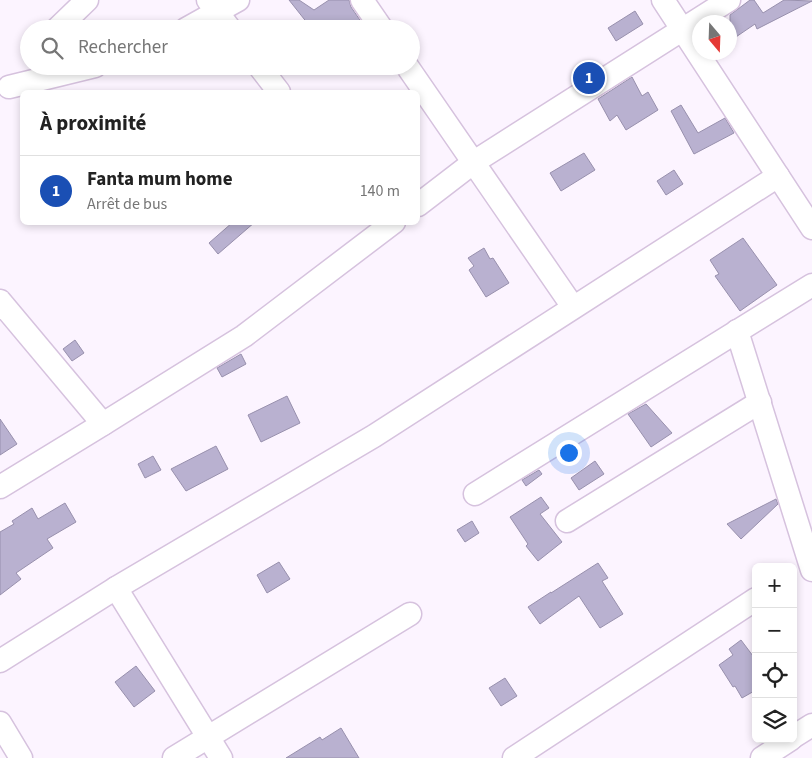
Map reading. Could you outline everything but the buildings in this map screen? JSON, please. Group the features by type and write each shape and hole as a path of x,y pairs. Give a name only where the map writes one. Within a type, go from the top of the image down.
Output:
{"street":[{"path":"66,20 87,0"},
{"path":"204,20 238,0"},
{"path":"362,0 376,20"},
{"path":"663,0 812,228"},
{"path":"420,203 474,162 729,0"},
{"path":"4,92 20,73"},
{"path":"4,92 64,75"},
{"path":"266,75 278,90"},
{"path":"414,75 573,307"},
{"path":"0,661 116,588 374,436 778,176"},
{"path":"0,487 244,336 387,225"},
{"path":"475,494 812,285"},
{"path":"0,300 103,424"},
{"path":"737,331 760,402 807,567"},
{"path":"567,520 760,402"},
{"path":"116,588 221,758"},
{"path":"514,758 752,602"},
{"path":"174,758 410,614"},
{"path":"0,722 21,758"},
{"path":"797,735 812,725"},
{"path":"762,758 784,743"}],"place":[{"name":"Fanta mum home","path":"589,78"}]}
